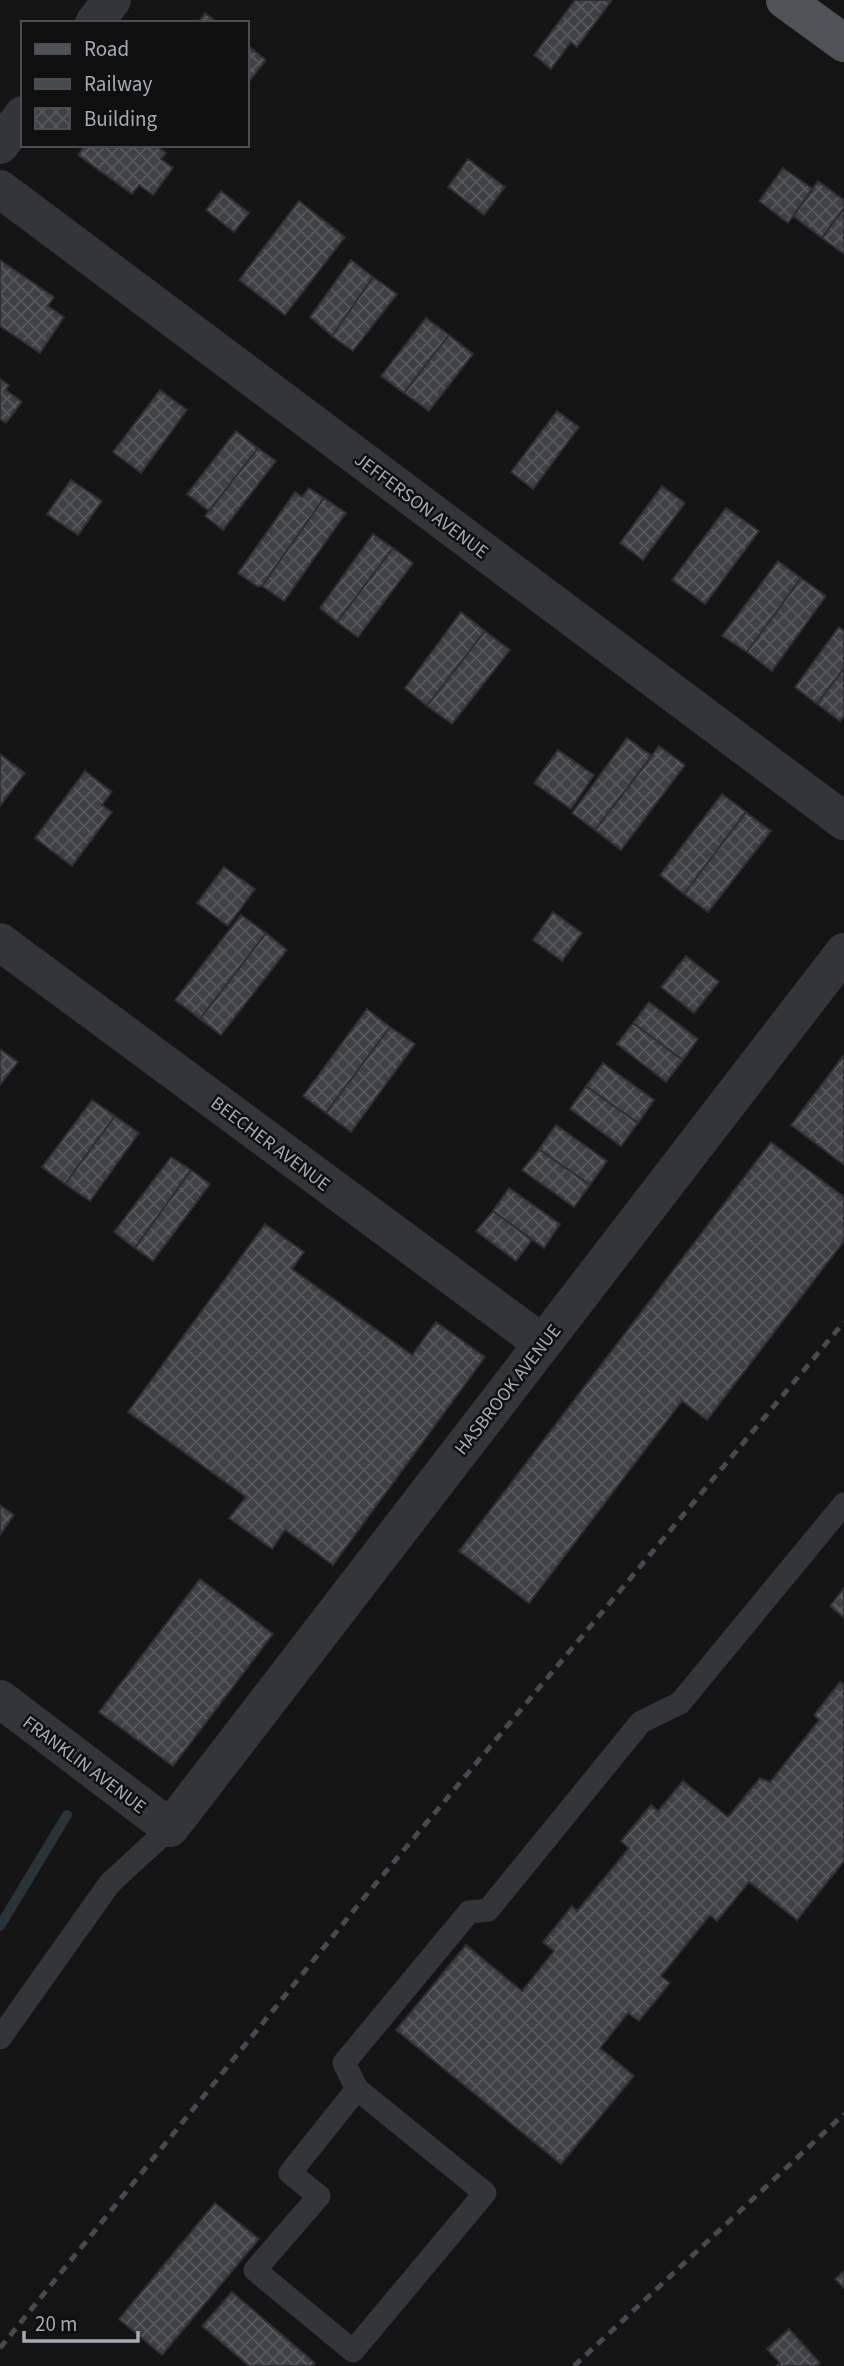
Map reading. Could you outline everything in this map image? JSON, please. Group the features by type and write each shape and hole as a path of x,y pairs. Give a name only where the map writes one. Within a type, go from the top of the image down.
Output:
{"main road":[{"path":"785,0 844,43"}],"street":[{"path":"96,21 112,0"},
{"path":"0,145 21,118"},
{"name":"JEFFERSON AVENUE","path":"0,189 844,821"},
{"name":"BEECHER AVENUE","path":"0,942 542,1343"},
{"name":"HASBROOK AVENUE","path":"170,1828 844,952"},
{"name":"FRANKLIN AVENUE","path":"0,1699 170,1828"}],"lane":[{"path":"357,2089 290,2173 319,2196 256,2270 353,2351 485,2193 357,2089 344,2063 469,1912 488,1910 641,1722 680,1703 844,1504"},
{"path":"0,2038 110,1884 170,1828"}],"building":[{"path":"575,0 612,0 577,47 571,42 551,69 534,55"},
{"path":"205,13 215,21 199,21"},
{"path":"248,46 266,60 248,83"},
{"path":"84,147 158,147 166,153 161,159 173,168 153,195 139,185 132,194 78,155"},
{"path":"468,159 505,187 484,215 448,187"},
{"path":"783,168 813,189 788,223 759,201"},
{"path":"818,181 844,200 844,208 822,238 793,216"},
{"path":"221,191 249,213 234,232 206,210"},
{"path":"299,201 345,237 285,315 239,280"},
{"path":"844,208 844,254 822,238"},
{"path":"0,260 54,297 48,306 64,317 40,353 0,326"},
{"path":"351,260 373,277 332,336 310,317"},
{"path":"373,277 397,294 353,351 332,336"},
{"path":"426,318 449,335 404,393 381,376"},
{"path":"449,335 473,354 429,411 404,393"},
{"path":"0,379 9,385 6,390 22,402 6,423 0,419"},
{"path":"160,390 187,410 141,473 113,452"},
{"path":"557,411 579,427 533,489 511,472"},
{"path":"236,431 258,448 209,511 187,494"},
{"path":"258,448 276,461 223,530 205,516"},
{"path":"71,480 102,501 78,535 47,514"},
{"path":"662,486 685,503 643,560 620,543"},
{"path":"309,488 324,498 262,586 258,587 238,573 295,492 302,497"},
{"path":"324,498 346,513 284,601 262,586"},
{"path":"726,508 759,531 705,604 672,580"},
{"path":"373,534 393,548 337,622 320,608"},
{"path":"393,548 413,563 358,637 337,622"},
{"path":"778,561 801,578 747,652 722,636"},
{"path":"801,578 826,596 772,671 747,652"},
{"path":"461,612 485,631 427,706 405,688"},
{"path":"839,627 844,631 844,668 817,704 795,687"},
{"path":"485,631 510,650 452,724 427,706"},
{"path":"844,668 844,716 840,721 817,704"},
{"path":"627,738 652,756 595,830 572,813"},
{"path":"659,746 685,765 621,850 595,830"},
{"path":"558,750 594,775 571,809 534,783"},
{"path":"0,754 25,773 0,806"},
{"path":"85,771 112,792 102,805 112,812 72,866 35,838"},
{"path":"722,794 746,812 684,894 660,875"},
{"path":"746,812 771,831 708,912 684,894"},
{"path":"224,867 255,889 228,926 197,903"},
{"path":"553,912 582,933 562,961 533,940"},
{"path":"241,915 266,933 200,1019 175,1000"},
{"path":"266,933 287,950 221,1035 200,1019"},
{"path":"686,956 719,982 694,1013 661,987"},
{"path":"649,1002 698,1039 683,1060 633,1023"},
{"path":"367,1009 390,1027 326,1113 303,1096"},
{"path":"633,1023 683,1060 666,1082 617,1044"},
{"path":"390,1027 415,1044 351,1132 326,1113"},
{"path":"0,1049 18,1062 0,1085"},
{"path":"844,1055 844,1165 791,1125"},
{"path":"603,1063 654,1100 638,1123 586,1086"},
{"path":"586,1086 638,1123 621,1146 570,1109"},
{"path":"92,1100 115,1116 65,1184 42,1167"},
{"path":"115,1116 139,1133 90,1201 65,1184"},
{"path":"556,1125 607,1161 590,1185 539,1149"},
{"path":"771,1142 844,1197 844,1241 707,1420 682,1401 529,1603 459,1551"},
{"path":"539,1149 590,1185 574,1207 522,1170"},
{"path":"171,1157 191,1170 135,1248 114,1232"},
{"path":"191,1170 210,1184 153,1261 135,1248"},
{"path":"509,1188 560,1224 544,1248 493,1211"},
{"path":"493,1211 532,1240 516,1261 476,1231"},
{"path":"265,1224 304,1252 292,1269 412,1355 436,1322 485,1357 333,1565 285,1530 272,1549 229,1518 246,1497 128,1412"},
{"path":"0,1505 14,1515 0,1535"},
{"path":"200,1579 273,1634 173,1766 99,1712"},
{"path":"844,1588 844,1618 830,1606"},
{"path":"840,1682 844,1685 844,1861 797,1920 749,1882 717,1921 710,1915 661,1976 670,1983 639,2021 628,2013 600,2048 634,2076 561,2164 396,2030 466,1945 522,1991 554,1951 543,1942 572,1906 577,1911 629,1848 621,1841 651,1805 658,1811 683,1781 728,1817 760,1778 770,1782 819,1720 814,1715"},
{"path":"215,2203 259,2239 162,2355 119,2319"},
{"path":"844,2271 844,2288 835,2279"},
{"path":"232,2292 315,2363 312,2366 249,2366 202,2326"},
{"path":"789,2329 820,2363 817,2366 776,2366 780,2363 767,2349"}],"waterway":[{"path":"0,1926 67,1815"}],"railway":[{"path":"0,2348 363,1899 844,1322"},
{"path":"574,2366 844,2114"}]}
